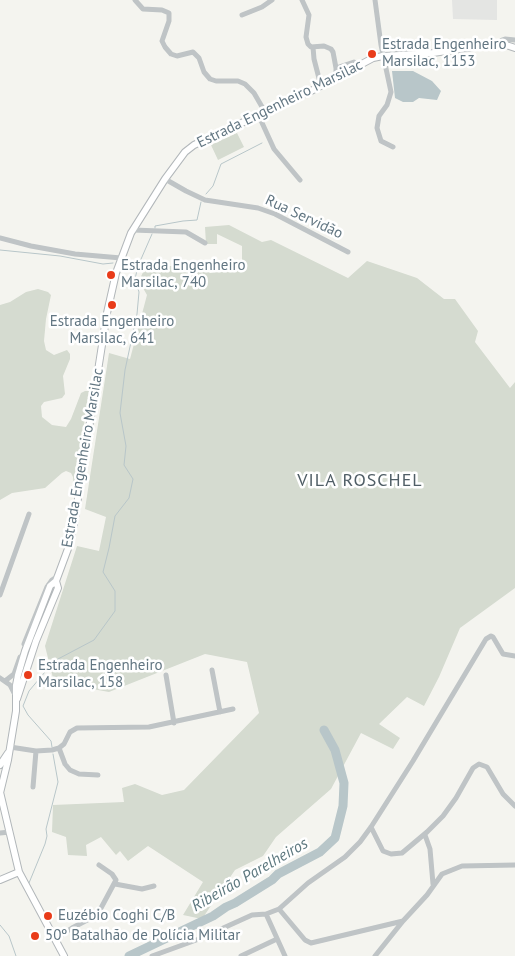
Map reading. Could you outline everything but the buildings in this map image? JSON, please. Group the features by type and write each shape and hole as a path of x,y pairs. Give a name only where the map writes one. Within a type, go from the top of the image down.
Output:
{"main road":[{"name":"Estrada Engenheiro Marsilac","path":"16,702 13,685 17,672 50,586 57,578 69,546 106,313 121,258 133,230 165,179 185,152 194,145 321,86 373,58 414,55 500,43 515,48"},
{"name":"Estrada Engenheiro Marsilac","path":"1,793 8,760 16,702 36,641 58,588 57,578"},
{"path":"13,685 24,681 22,674 17,672"},
{"name":"Estrada Engenheiro Marsilac","path":"0,765 9,750"},
{"path":"0,780 1,793 19,872 64,956"},
{"path":"0,880 19,872"}],"street":[{"path":"135,0 143,8 162,10 168,13 170,18 162,41 171,54 177,56 193,52 199,58 204,72 210,79 216,81 238,81 246,84 254,93 274,149 300,180"},
{"path":"242,15 262,7 272,0"},
{"path":"302,0 309,15 307,41 309,46 324,46 331,49 336,68 336,78"},
{"path":"375,0 383,56 391,92 387,105 379,116 377,128 381,140 393,147"},
{"name":"Estrada Engenheiro Marsilac","path":"500,43 500,41 505,39 515,40"},
{"path":"313,47 321,86"},
{"path":"336,68 354,62 363,65"},
{"name":"Rua Servidão","path":"165,179 205,200 258,208 274,214 348,252"},
{"path":"133,230 186,232 205,243"},
{"path":"0,238 75,254 121,258"},
{"path":"0,593 29,514"},
{"path":"152,956 199,939 252,915 266,914 279,909 308,883 345,856 360,842 371,827 486,639 491,636 503,654 515,656"},
{"path":"212,670 220,712"},
{"path":"3,680 17,672"},
{"path":"166,675 174,723"},
{"path":"3,680 13,685"},
{"path":"9,750 36,751 59,748 64,744 70,732 77,728 141,728 233,710"},
{"path":"59,748 64,764 70,770 79,774 98,775"},
{"path":"33,787 36,751"},
{"path":"371,827 381,848 391,854 402,853 425,835 449,808 473,768 479,764 487,767 503,794 515,806"},
{"path":"0,833 10,832"},
{"path":"425,835 430,849 433,884"},
{"path":"99,865 114,876 115,884"},
{"path":"375,956 442,874 462,866 515,865"},
{"path":"115,884 142,888 154,886"},
{"path":"56,939 93,917 101,908 110,889 115,884"},
{"path":"279,909 305,940 311,943 403,921"},
{"path":"266,914 285,956"},
{"path":"241,956 250,954 278,939"}],"shaded area":[{"path":"452,0 497,0 497,20 453,19"},
{"path":"392,71 413,71 432,81 441,91 437,100 419,98 413,102 403,102 395,98"},
{"path":"237,133 244,147 218,160 211,145"},
{"path":"229,225 262,242 271,240 348,278 367,261 417,278 444,299 455,299 478,331 475,342 510,388 515,382 515,588 460,628 424,706 407,697 379,724 400,738 393,749 361,733 331,789 276,837 263,856 235,870 202,919 183,915 203,882 148,846 128,861 120,851 116,855 101,837 86,845 87,856 68,855 66,837 52,832 53,805 124,802 122,788 135,784 162,795 184,790 259,713 247,662 205,654 109,692 54,682 45,646 77,546 99,551 106,517 85,509 109,353 130,359 147,295 139,281 144,270 197,262 210,273 242,265 242,246 217,234 217,244 206,244 205,227"},
{"path":"38,289 51,295 44,341 46,350 54,355 67,350 70,354 70,359 63,376 65,394 62,398 44,402 41,406 42,417 52,425 66,427 81,393 89,391 81,445 83,458 80,466 83,471 78,489 74,492 73,477 71,473 66,471 45,488 12,493 0,500 0,305 10,302 26,292"}],"waterway":[{"path":"206,194 213,186 221,164 262,143"},
{"path":"155,228 155,226 197,220 201,202"},
{"path":"52,747 51,741 28,715 23,706 29,691 45,672 58,659 94,640 115,611 115,591 103,572 115,516 129,498 133,479 124,465 126,446 120,413 125,370 137,314 139,292 135,279 138,266 152,234"},
{"path":"0,250 60,256 103,264 113,263"},
{"path":"127,263 139,263"},
{"name":"Ribeirão Parelheiros","path":"129,956 213,916 272,880 278,874 320,852 335,838 343,806 344,783 335,750 324,730"},
{"path":"29,883 45,844 46,829 58,782 53,754"},
{"path":"0,925 9,936 16,956"}],"place":[{"name":"Estrada Engenheiro Marsilac, 1153","path":"372,54"},
{"name":"Estrada Engenheiro Marsilac, 740","path":"111,275"},
{"name":"Estrada Engenheiro Marsilac, 641","path":"112,305"},
{"name":"Estrada Engenheiro Marsilac, 158","path":"28,675"},
{"name":"Euzébio Coghi C/B","path":"48,916"},
{"name":"50º Batalhão de Polícia Militar","path":"35,936"}],"district":[{"name":"VILA ROSCHEL","path":"360,481"}]}
